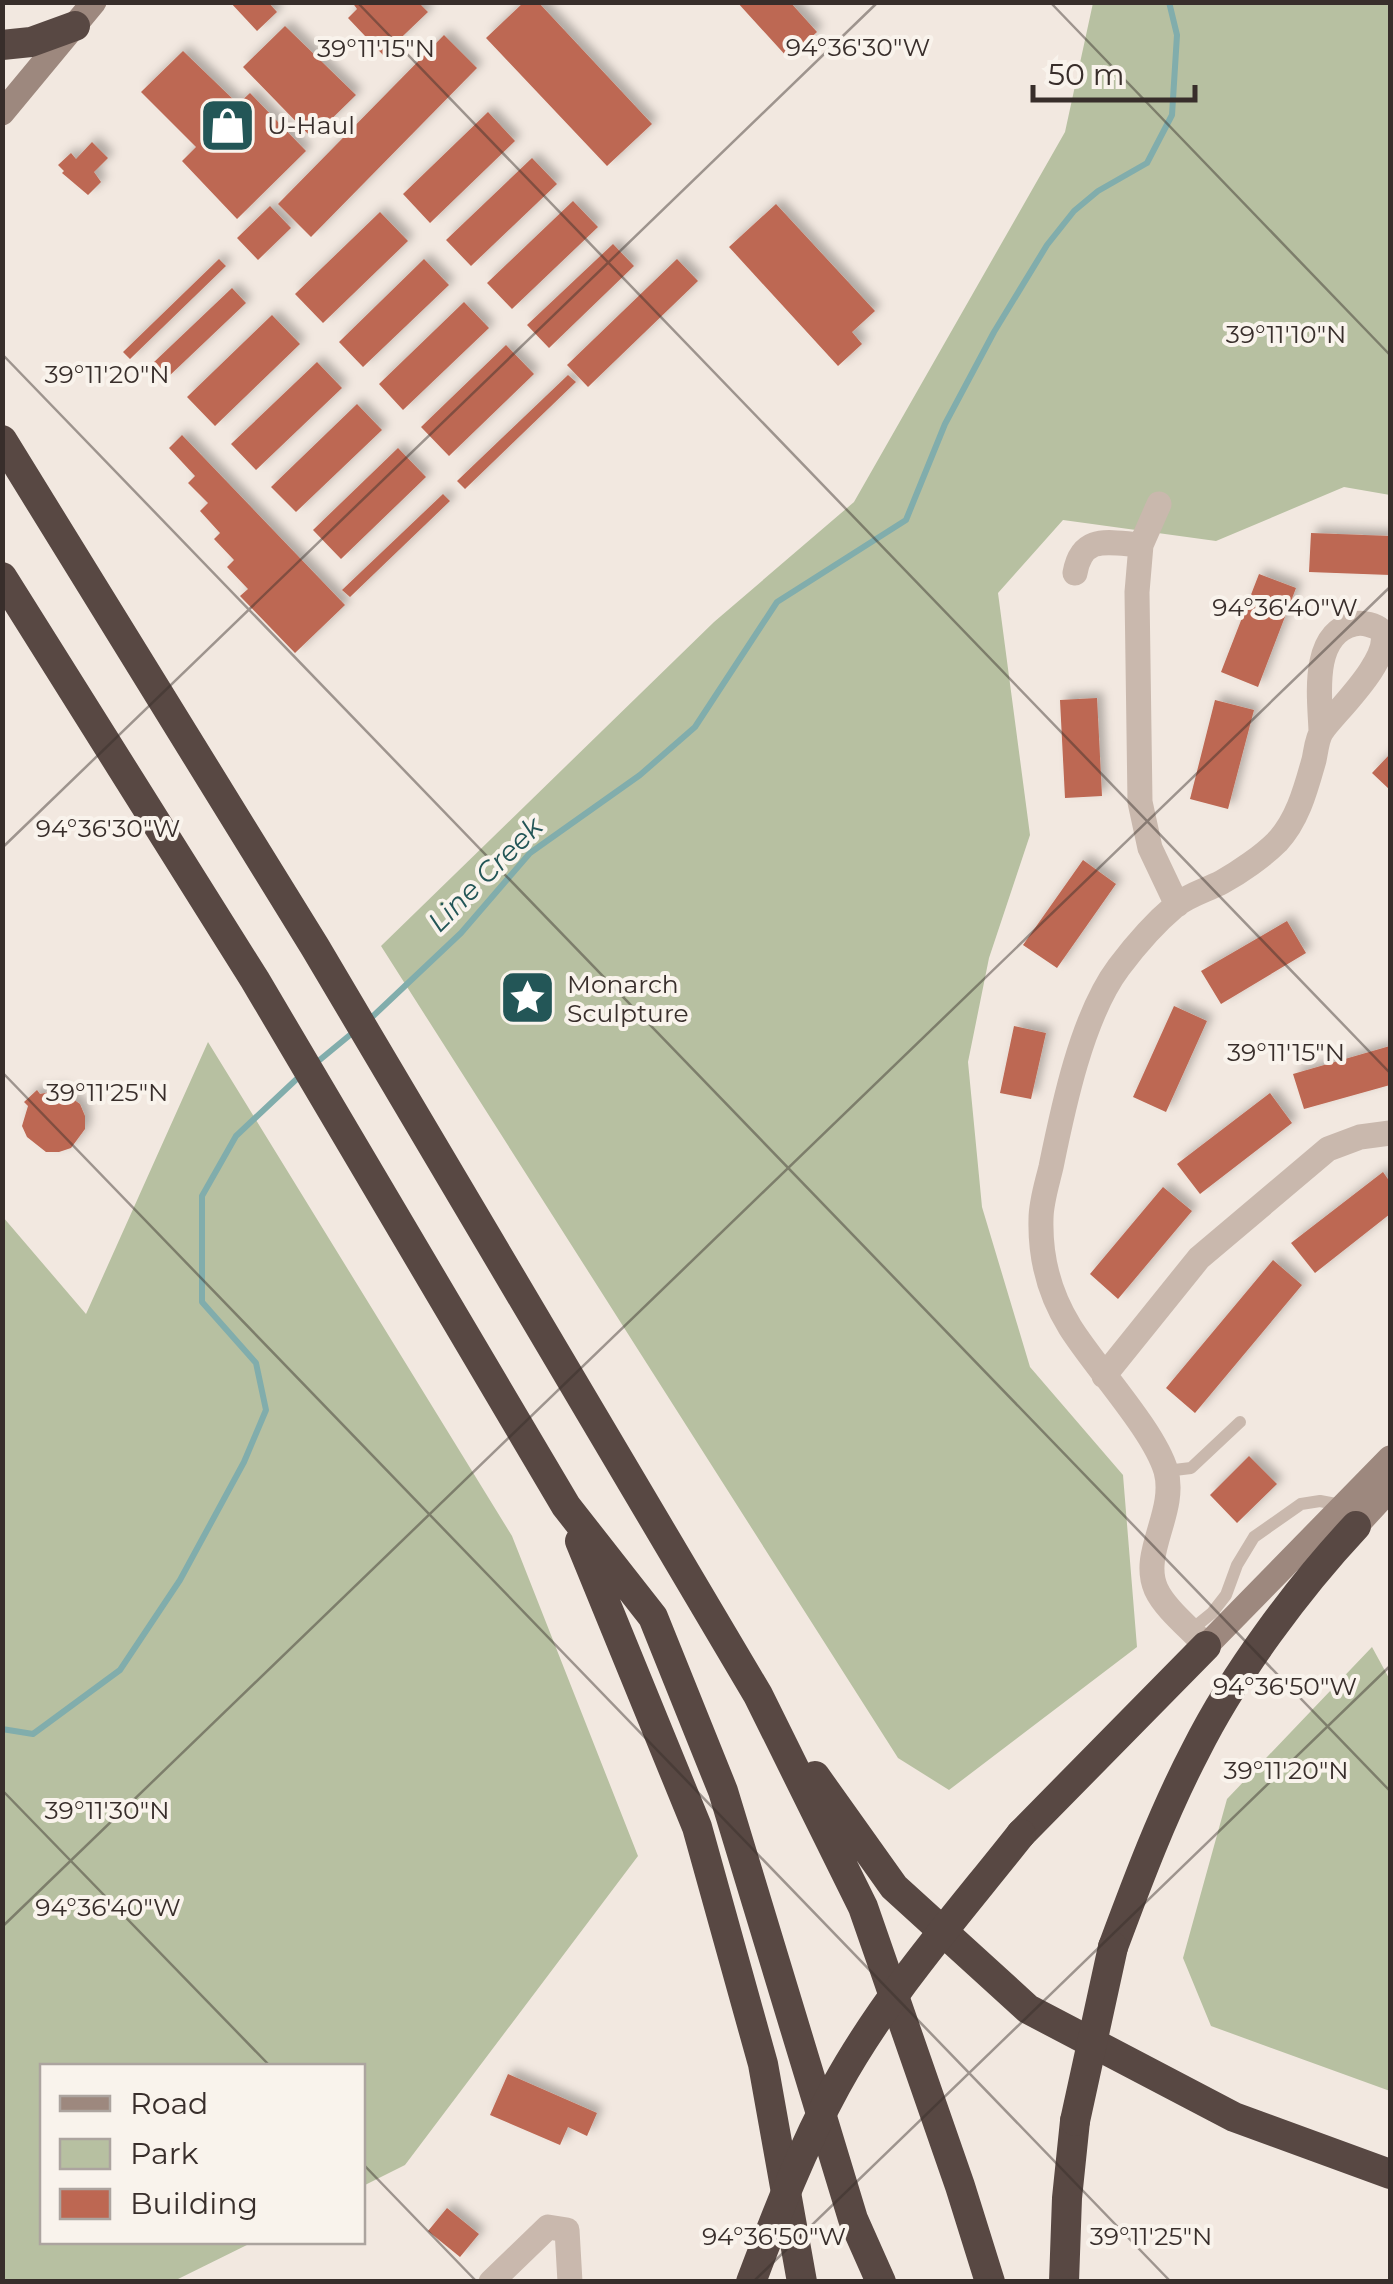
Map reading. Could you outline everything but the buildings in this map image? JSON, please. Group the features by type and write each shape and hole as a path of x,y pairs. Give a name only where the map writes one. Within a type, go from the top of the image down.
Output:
{"highway":[{"path":"2,45 32,42 84,14"},
{"path":"2,440 314,947 758,1695 863,1907 990,2282"},
{"path":"2,577 255,980 566,1506 698,1827 763,2064 802,2282"},
{"path":"566,1506 653,1616 722,1791 853,2219 881,2281"},
{"path":"1064,2282 1075,2121 1113,1947 1154,1837 1197,1747 1350,1516"},
{"path":"751,2282 797,2168 836,2086 912,1972 1021,1834 1199,1638"},
{"path":"758,1695 894,1887 1028,2009 1234,2117 1390,2174"}],"main road":[{"path":"2,114 84,14"},
{"path":"1350,1516 1390,1458"},
{"path":"1199,1638 1350,1516 1390,1490"}],"street":[{"path":"1158,504 1141,545 1137,592 1140,802 1150,848 1176,905"},
{"path":"1075,574 1082,552 1090,545 1141,545"},
{"path":"1199,1638 1157,1592 1152,1572 1170,1500 1166,1472 1154,1445 1068,1324 1052,1292 1042,1254 1041,1215 1062,1111 1091,1020 1117,968 1176,905 1226,880 1278,841 1304,797 1322,731"},
{"path":"1104,1376 1152,1313 1214,1246 1328,1149 1360,1137 1390,1133"},
{"path":"491,2282 548,2226 567,2230 570,2282"}],"lane":[{"path":"1166,1472 1190,1468 1240,1422"},
{"path":"1199,1638 1226,1595 1237,1565 1254,1537 1301,1504 1320,1501 1350,1516"}],"green space":[{"path":"1093,3 1390,3 1390,495 1344,487 1216,541 1063,520 998,593 1030,835 989,958 968,1062 982,1207 1030,1367 1123,1475 1137,1647 949,1790 898,1758 381,946 714,622 854,502 1065,132"},
{"path":"208,1042 512,1536 638,1856 405,2165 365,2185 365,2064 40,2064 40,2244 249,2244 174,2281 3,2281 3,1217 86,1314"},
{"path":"1372,1647 1390,1680 1390,2091 1211,2026 1183,1958 1227,1799"}],"waterway":[{"name":"Line Creek","path":"370,1019 461,933 530,853 640,775 695,727 777,602 906,520 945,424 1047,245 1074,211 1098,191 1147,163 1172,115 1177,35 1169,2"},
{"name":"Line Creek","path":"316,1063 356,1030"},
{"name":"Line Creek","path":"2,1729 33,1734 120,1670 180,1580 244,1462 266,1410 256,1363 202,1302 202,1196 236,1136 302,1074"}],"place":[{"name":"U-Haul","path":"228,125"},
{"name":"Monarch Sculpture","path":"528,998"}]}
